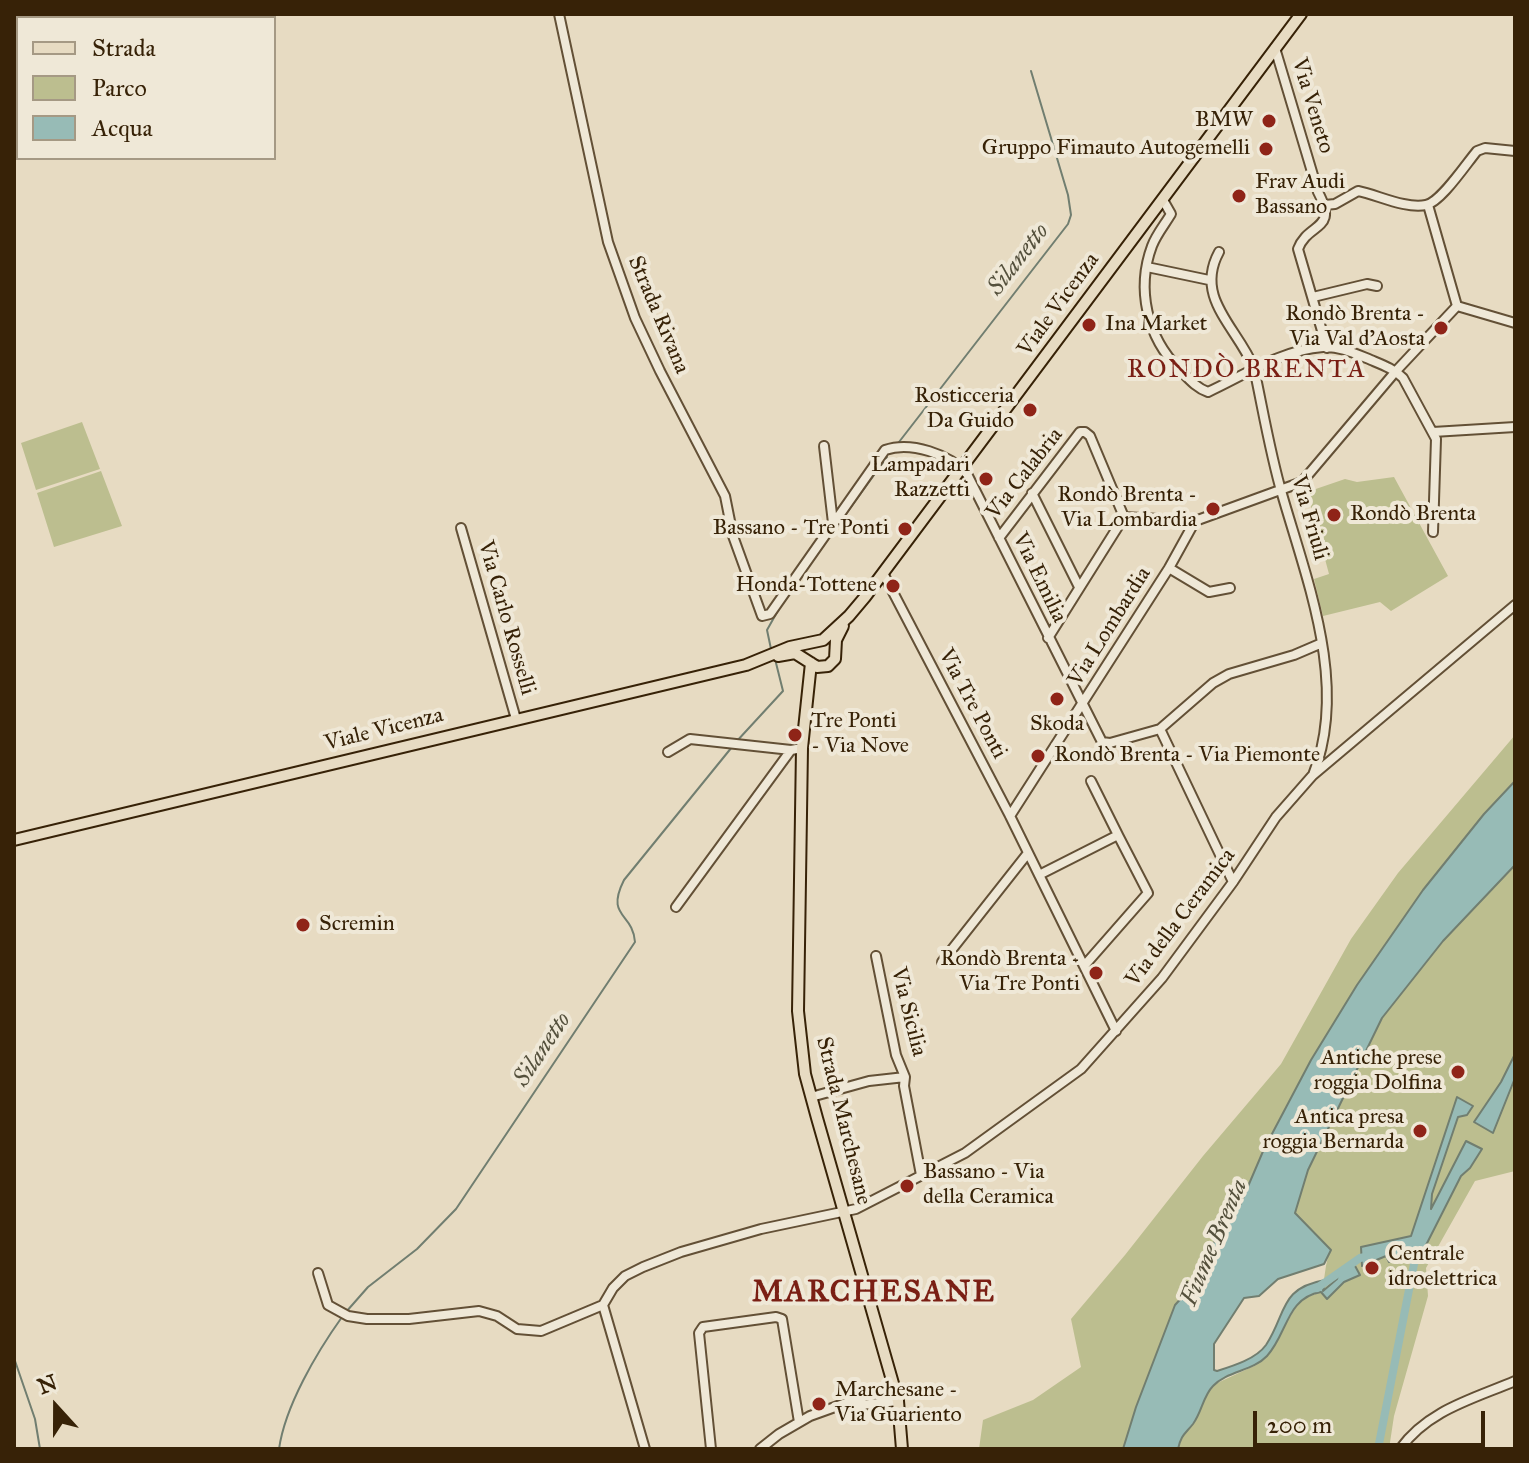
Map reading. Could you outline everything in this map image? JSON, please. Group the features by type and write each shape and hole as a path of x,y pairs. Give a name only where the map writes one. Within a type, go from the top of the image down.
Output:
{"main road":[{"name":"Viale Vicenza","path":"763,659 790,647 818,641 847,617 962,469 1301,14"},
{"name":"Viale Vicenza","path":"14,840 763,659 795,653 814,664 833,662 837,636 847,617"},
{"path":"814,664 808,649 818,641 830,643 835,650"},
{"name":"Strada Marchesane","path":"814,664 796,749 798,1011 805,1074 889,1365 897,1398 902,1449"}],"street":[{"name":"Strada Rivana","path":"559,14 608,242 635,318 725,496 733,536 762,616 770,614 833,523"},
{"name":"Via Veneto","path":"1275,48 1318,192 1325,205"},
{"path":"1327,348 1298,249 1301,242 1321,227 1326,219 1325,205 1335,204 1358,191 1413,205 1428,205 1439,198 1477,151 1485,148 1515,151"},
{"path":"1163,200 1171,214 1152,245 1144,281 1148,321 1169,359 1196,386 1208,392 1247,375 1269,360 1327,348 1345,350 1396,371 1403,378 1436,439 1433,532"},
{"path":"1428,205 1457,306"},
{"path":"1147,267 1209,280 1211,266 1219,252"},
{"name":"Via Friuli","path":"1209,280 1221,313 1246,349 1254,368 1281,491 1303,563 1322,643 1327,711 1324,741 1312,776"},
{"path":"1313,297 1367,284 1377,286"},
{"path":"1457,306 1515,323"},
{"path":"1048,638 1124,517 1195,521 1302,482 1396,371 1457,306"},
{"path":"1433,432 1515,427"},
{"name":"Via Calabria","path":"999,538 1080,432 1090,436 1124,517"},
{"path":"824,446 833,523"},
{"path":"833,523 885,450 905,448 930,452 949,459 962,469"},
{"name":"Via Emilia","path":"962,469 974,487 1102,742 1110,743 1160,729"},
{"path":"1032,493 1079,587"},
{"name":"Via Lombardia","path":"1010,816 1169,568 1195,521"},
{"name":"Via Carlo Rosselli","path":"461,528 516,719"},
{"name":"Via Lombardia","path":"1169,568 1209,592 1230,588"},
{"name":"Via Tre Ponti","path":"883,573 1010,816 1116,1031"},
{"name":"Via della Ceramica","path":"603,1305 625,1276 681,1252 864,1205 965,1153 1081,1069 1162,978 1233,882 1276,817 1312,776 1515,605"},
{"path":"1233,882 1160,729 1213,683 1229,674 1294,655 1322,643"},
{"path":"668,752 690,739 796,749"},
{"path":"676,907 796,749"},
{"path":"1084,966 1148,893 1091,781"},
{"path":"1039,875 1118,835"},
{"path":"942,962 1028,853"},
{"name":"Via Sicilia","path":"876,956 896,1055 905,1077 904,1086 921,1175"},
{"name":"Via Sicilia","path":"811,1097 869,1081 905,1077"},
{"path":"318,1273 328,1305 344,1314 367,1319 409,1319 479,1311 497,1316 517,1329 541,1331 603,1305 645,1449"},
{"path":"711,1449 699,1333 703,1327 776,1317 782,1319 799,1422"},
{"path":"871,1394 882,1383 889,1365"},
{"path":"1400,1449 1421,1424 1440,1412 1515,1381"},
{"path":"760,1449 799,1422 830,1408 885,1389 897,1398"},
{"path":"830,1408 897,1398"}],"green space":[{"path":"82,422 100,469 36,490 21,443"},
{"path":"101,471 122,526 54,547 37,493"},
{"path":"1394,477 1448,576 1391,611 1380,602 1323,616 1314,579 1329,574 1307,492 1345,479 1357,482"},
{"path":"1515,735 1515,781 1484,814 1423,890 1357,985 1311,1060 1264,1149 1240,1205 1203,1258 1196,1282 1175,1305 1123,1449 979,1449 983,1420 1033,1400 1081,1367 1071,1319 1281,1064 1351,939 1398,873"},
{"path":"1515,865 1515,1171 1475,1181 1426,1268 1428,1296 1394,1416 1389,1449 1178,1449 1181,1435 1195,1422 1203,1399 1213,1385 1256,1365 1300,1300 1321,1292 1331,1250 1294,1213 1308,1170 1382,1018 1443,941"}],"water":[{"name":"Fiume Brenta","path":"1515,781 1515,865 1443,941 1382,1018 1308,1170 1295,1213 1331,1250 1324,1264 1278,1279 1259,1296 1244,1298 1214,1344 1214,1370 1237,1364 1262,1350 1286,1304 1299,1289 1325,1280 1323,1291 1337,1279 1341,1269 1354,1264 1360,1275 1344,1282 1327,1299 1321,1292 1301,1301 1267,1356 1255,1365 1225,1377 1210,1390 1178,1449 1123,1449 1175,1305 1196,1282 1203,1258 1240,1205 1264,1149 1311,1060 1357,985 1423,890 1484,814"},
{"path":"1515,1054 1515,1078 1493,1133 1474,1122 1501,1082"},
{"path":"1457,1097 1473,1106 1467,1115 1458,1117 1432,1194 1431,1209 1466,1141 1482,1149 1461,1176 1421,1255 1408,1255 1389,1262 1386,1256 1362,1266 1361,1247 1411,1236"}],"waterway":[{"name":"Silanetto","path":"899,442 1068,224 1071,215 1068,195 1031,71"},
{"name":"Silanetto","path":"820,550 887,457"},
{"name":"Silanetto","path":"771,649 767,630 780,607"},
{"name":"Silanetto","path":"736,742 783,691 776,663"},
{"name":"Silanetto","path":"346,1312 368,1287 417,1249 456,1209 635,942 630,925 617,902 624,880 732,747"},
{"path":"1317,1288 1360,1258 1370,1256"},
{"path":"1378,1449 1415,1259"},
{"name":"Silanetto","path":"279,1449 295,1398 322,1346 342,1317"},
{"path":"14,1358 35,1419 40,1449"}],"place":[{"name":"BMW","path":"1269,121"},
{"name":"Gruppo Fimauto Autogemelli","path":"1266,149"},
{"name":"Frav Audi Bassano","path":"1239,196"},
{"name":"Ina Market","path":"1089,325"},
{"name":"Rondò Brenta - Via Val d'Aosta","path":"1441,328"},
{"name":"Rosticceria Da Guido","path":"1030,410"},
{"name":"Lampadari Razzetti","path":"986,479"},
{"name":"Rondò Brenta - Via Lombardia","path":"1213,509"},
{"name":"Rondò Brenta","path":"1334,515"},
{"name":"Bassano - Tre Ponti","path":"905,529"},
{"name":"Honda-Tottene","path":"893,586"},
{"name":"Skoda","path":"1057,699"},
{"name":"Tre Ponti - Via Nove","path":"795,735"},
{"name":"Rondò Brenta - Via Piemonte","path":"1038,756"},
{"name":"Scremin","path":"303,925"},
{"name":"Rondò Brenta - Via Tre Ponti","path":"1096,973"},
{"name":"Antiche prese roggia Dolfina","path":"1458,1072"},
{"name":"Antica presa roggia Bernarda","path":"1420,1131"},
{"name":"Bassano - Via della Ceramica","path":"907,1186"},
{"name":"Centrale idroelettrica","path":"1372,1268"},
{"name":"Marchesane - Via Guariento","path":"819,1404"}],"district":[{"name":"RONDÒ BRENTA","path":"1247,371"},
{"name":"MARCHESANE","path":"874,1294"}]}
